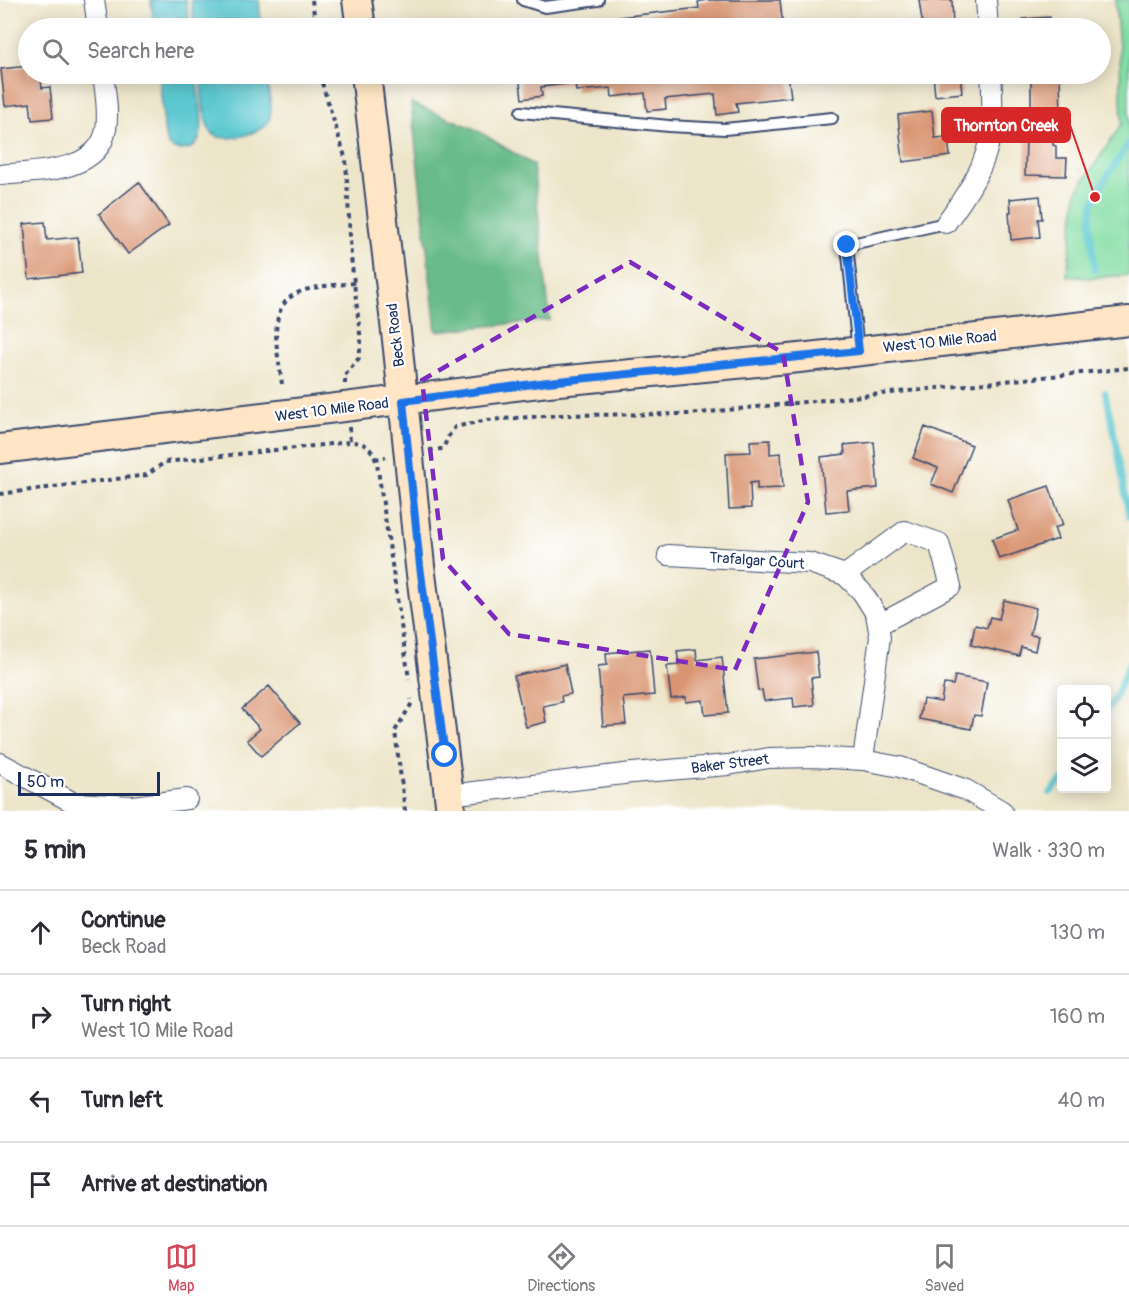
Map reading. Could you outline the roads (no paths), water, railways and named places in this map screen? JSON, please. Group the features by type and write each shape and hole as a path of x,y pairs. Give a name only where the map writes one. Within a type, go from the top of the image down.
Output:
{"main road":[{"path":"357,0 359,18"},
{"name":"Beck Road","path":"367,84 420,566 450,803"},
{"name":"West 10 Mile Road","path":"0,449 548,382 1129,321"}],"street":[{"path":"94,0 97,18"},
{"path":"986,0 987,18"},
{"path":"0,175 71,166 92,154 99,147 106,130 107,107 104,84"},
{"path":"946,223 970,190 989,149 994,108 992,84"},
{"path":"845,575 905,531 939,543 951,586 878,625"},
{"name":"Trafalgar Court","path":"668,555 810,563 845,575 862,592 876,614 880,637 863,760"},
{"name":"Baker Street","path":"450,803 632,773 728,765 769,758 813,757 863,760 900,767 966,790 1002,811"},
{"path":"0,763 74,803 133,806 187,799"}],"lane":[{"path":"523,0 545,7 598,0"},
{"path":"521,112 725,129 832,118"},
{"path":"859,351 847,245 946,223"}],"water":[{"path":"151,0 186,0 189,18 153,18"},
{"path":"191,0 259,0 260,18 194,18"},
{"path":"160,84 197,84 202,124 196,144 187,149 174,149 168,145"},
{"path":"201,84 267,84 271,109 269,120 266,125 252,133 233,138 217,136 209,128 204,113"}],"waterway":[{"path":"1095,270 1091,231 1092,208 1103,184 1129,142"},
{"path":"1105,392 1129,517"},
{"path":"1111,704 1129,663"},
{"path":"1050,793 1057,785"}],"place":[{"name":"Thornton Creek","path":"1095,197"}]}
